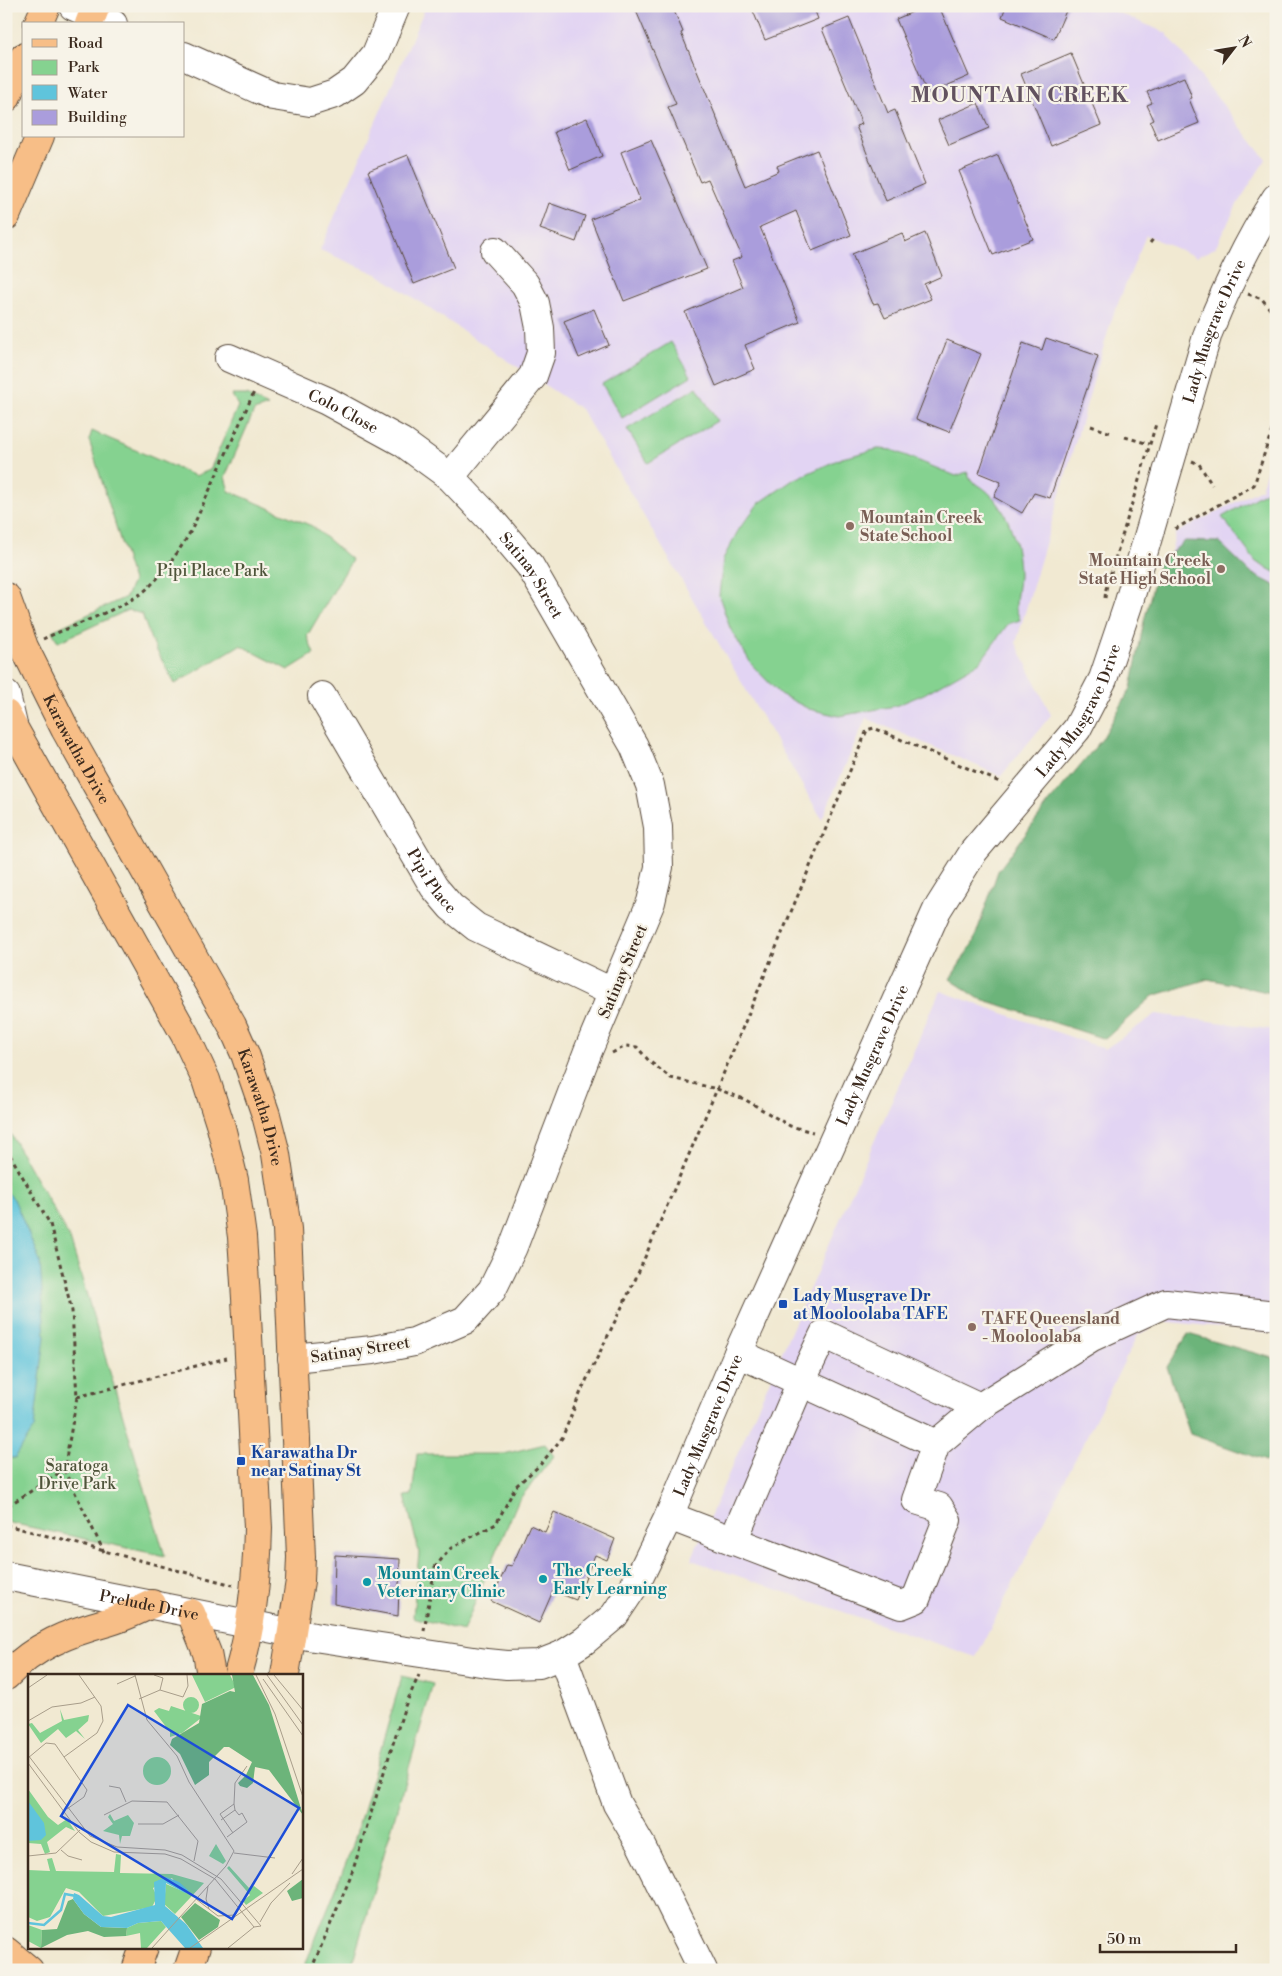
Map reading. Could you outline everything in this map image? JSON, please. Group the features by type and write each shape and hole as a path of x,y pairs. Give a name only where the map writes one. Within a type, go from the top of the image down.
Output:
{"main road":[{"path":"39,22 46,6"},
{"path":"6,98 22,62"},
{"path":"6,216 39,138"},
{"name":"Karawatha Drive","path":"6,597 65,729 216,996 245,1054 266,1115 276,1154 287,1229 301,1557 300,1581 285,1674"},
{"path":"9,719 166,1000 206,1080 221,1127 234,1180 242,1237 257,1488 255,1588 250,1624 238,1674"},
{"path":"6,1676 31,1654 51,1642 72,1632 109,1622 152,1604"},
{"path":"191,1613 207,1654 211,1674"},
{"path":"136,1970 144,1948"},
{"path":"188,1970 196,1948"},
{"path":"6,1951 28,1970"}],"street":[{"path":"185,56 273,96 310,102 335,94 354,81 376,54 396,6"},
{"name":"Lady Musgrave Drive","path":"292,1632 421,1654 514,1665 539,1664 562,1655 584,1641 614,1616 638,1580 669,1516 738,1353 937,910 974,851 1076,728 1103,679 1128,605 1208,333 1225,291 1254,232 1276,198"},
{"path":"450,477 533,376 538,363 542,342 535,303 525,284 495,252"},
{"name":"Colo Close","path":"229,358 327,401 402,442 450,477"},
{"name":"Satinay Street","path":"292,1358 374,1350 414,1342 465,1320 492,1290 513,1248 588,1051 651,902 659,867 658,827 650,785 634,746 530,566 491,520 450,477"},
{"path":"6,696 9,719"},
{"name":"Pipi Place","path":"322,696 434,887 451,907 476,927 612,992"},
{"path":"669,1516 901,1605 916,1600 947,1520 939,1507 916,1500 936,1444 980,1407 1092,1336 1166,1303 1276,1315"},
{"path":"733,1540 801,1382 824,1334 980,1407"},
{"path":"738,1353 936,1444"},
{"name":"Prelude Drive","path":"6,1576 292,1632"},
{"path":"562,1655 617,1804 641,1845 703,1970"}],"path":[{"path":"1150,244 1154,238"},
{"path":"1247,294 1262,299 1273,313"},
{"path":"21,632 128,601 149,588 178,553 190,531 263,373"},
{"path":"1172,531 1254,485 1276,418"},
{"path":"1090,426 1111,433"},
{"path":"1105,604 1106,590 1149,444 1124,437"},
{"path":"1191,461 1199,464 1212,485"},
{"path":"1228,494 1234,496"},
{"path":"311,1970 351,1876 405,1706 418,1675 435,1567 451,1548 496,1524 516,1486 540,1465 562,1438 582,1388 636,1278 687,1156 718,1089 866,730 874,728 1004,784"},
{"path":"588,1051 605,1058 626,1046 637,1047 649,1061 671,1078 718,1089 744,1099 790,1126 835,1139"},
{"path":"6,1148 50,1224 72,1311 77,1397 64,1470 104,1552"},
{"path":"77,1397 248,1353"},
{"path":"6,1507 64,1470"},
{"path":"6,1525 226,1584 255,1588"}],"shaded area":[{"name":"Mountain Creek State School","path":"426,6 1103,6 1166,33 1266,159 1238,203 1215,248 1196,257 1146,235 1112,318 1016,643 1051,715 1001,776 866,718 822,819 581,409 379,275 320,250"},
{"name":"Mountain Creek State High School","path":"1276,439 1276,657 1156,604 1176,533 1261,489"},
{"name":"TAFE Queensland - Mooloolaba","path":"940,991 1105,1049 1156,1014 1276,1030 1276,1333 1161,1321 1137,1336 976,1657 691,1560"}],"green space":[{"path":"671,342 691,376 622,418 602,384"},
{"path":"697,387 717,421 648,463 627,429"},
{"name":"Pipi Place Park","path":"232,395 246,395 268,406 254,411 225,477 229,491 312,526 352,560 307,636 314,654 288,670 240,645 175,684 151,640 142,614 128,610 58,642 52,631 126,597 133,581 89,440 92,431 195,476 210,470 238,406"},
{"path":"878,449 892,450 956,476 967,472 971,481 993,497 1008,520 1013,534 1019,575 1016,607 1020,620 1008,624 980,662 924,694 895,706 839,716 809,709 780,694 752,665 730,628 719,596 723,559 739,529 758,504 793,480 842,458"},
{"path":"1276,461 1276,573 1256,562 1222,517 1267,491"},
{"path":"1185,541 1219,542 1251,573 1276,586 1276,994 1208,979 1153,996 1105,1039 978,998 950,979 973,943 998,871 1048,804 1102,739 1131,688 1144,621 1159,563"},
{"name":"Saratoga Drive Park","path":"6,1126 70,1239 165,1556 6,1522 6,1458 15,1458 14,1199 6,1191"},
{"path":"1188,1334 1276,1359 1276,1456 1266,1461 1190,1434 1167,1367"},
{"path":"545,1444 554,1456 518,1501 463,1631 413,1617 419,1553 405,1496 412,1495 417,1454 504,1454"},
{"path":"402,1676 433,1684 352,1965 358,1970 303,1970 352,1848"}],"water":[{"path":"6,1191 14,1199 40,1261 45,1337 34,1428 15,1458 6,1458"}],"building":[{"path":"634,6 672,6 683,32 681,33 745,186 779,171 777,166 817,150 851,235 812,251 796,211 760,227 800,322 745,345 755,369 716,386 685,312 743,287 732,261 742,257 708,179 700,182 668,107 676,104"},
{"path":"751,6 813,6 818,19 765,40"},
{"path":"927,6 939,6 969,76 928,94 896,19"},
{"path":"1006,6 1068,6 1054,39 1002,17"},
{"path":"849,18 888,113 895,110 925,184 886,201 856,126 862,124 822,29"},
{"path":"1071,53 1101,125 1051,146 1021,74"},
{"path":"1184,77 1192,98 1189,99 1199,123 1158,140 1150,122 1154,120 1147,105 1152,103 1147,92"},
{"path":"978,103 989,128 949,145 938,120"},
{"path":"587,118 602,156 570,170 554,132"},
{"path":"651,140 707,269 624,301 591,219 640,200 621,152"},
{"path":"408,155 454,268 414,284 368,171"},
{"path":"998,155 1033,239 993,255 959,171"},
{"path":"549,203 585,216 576,242 540,229"},
{"path":"902,233 905,242 925,233 942,276 924,284 931,299 885,318 878,303 873,304 852,254"},
{"path":"594,309 609,345 579,358 564,321"},
{"path":"1046,338 1098,356 1050,498 1034,493 1022,513 994,497 1001,482 979,473 1023,343 1042,350"},
{"path":"947,340 981,354 949,432 916,419"},
{"name":"The Creek Early Learning","path":"554,1512 615,1539 607,1560 595,1555 576,1600 553,1591 539,1623 491,1601 507,1565 512,1566 530,1525 545,1532"},
{"name":"Mountain Creek Veterinary Clinic","path":"335,1555 400,1559 398,1616 334,1604"}],"place":[{"name":"Mountain Creek State School","path":"850,526"},
{"name":"Mountain Creek State High School","path":"1221,569"},
{"name":"Lady Musgrave Dr at Mooloolaba TAFE","path":"783,1304"},
{"name":"TAFE Queensland - Mooloolaba","path":"972,1327"},
{"name":"Karawatha Dr near Satinay St","path":"241,1461"},
{"name":"The Creek Early Learning","path":"543,1579"},
{"name":"Mountain Creek Veterinary Clinic","path":"367,1582"}],"district":[{"name":"MOUNTAIN CREEK","path":"1020,95"}]}
